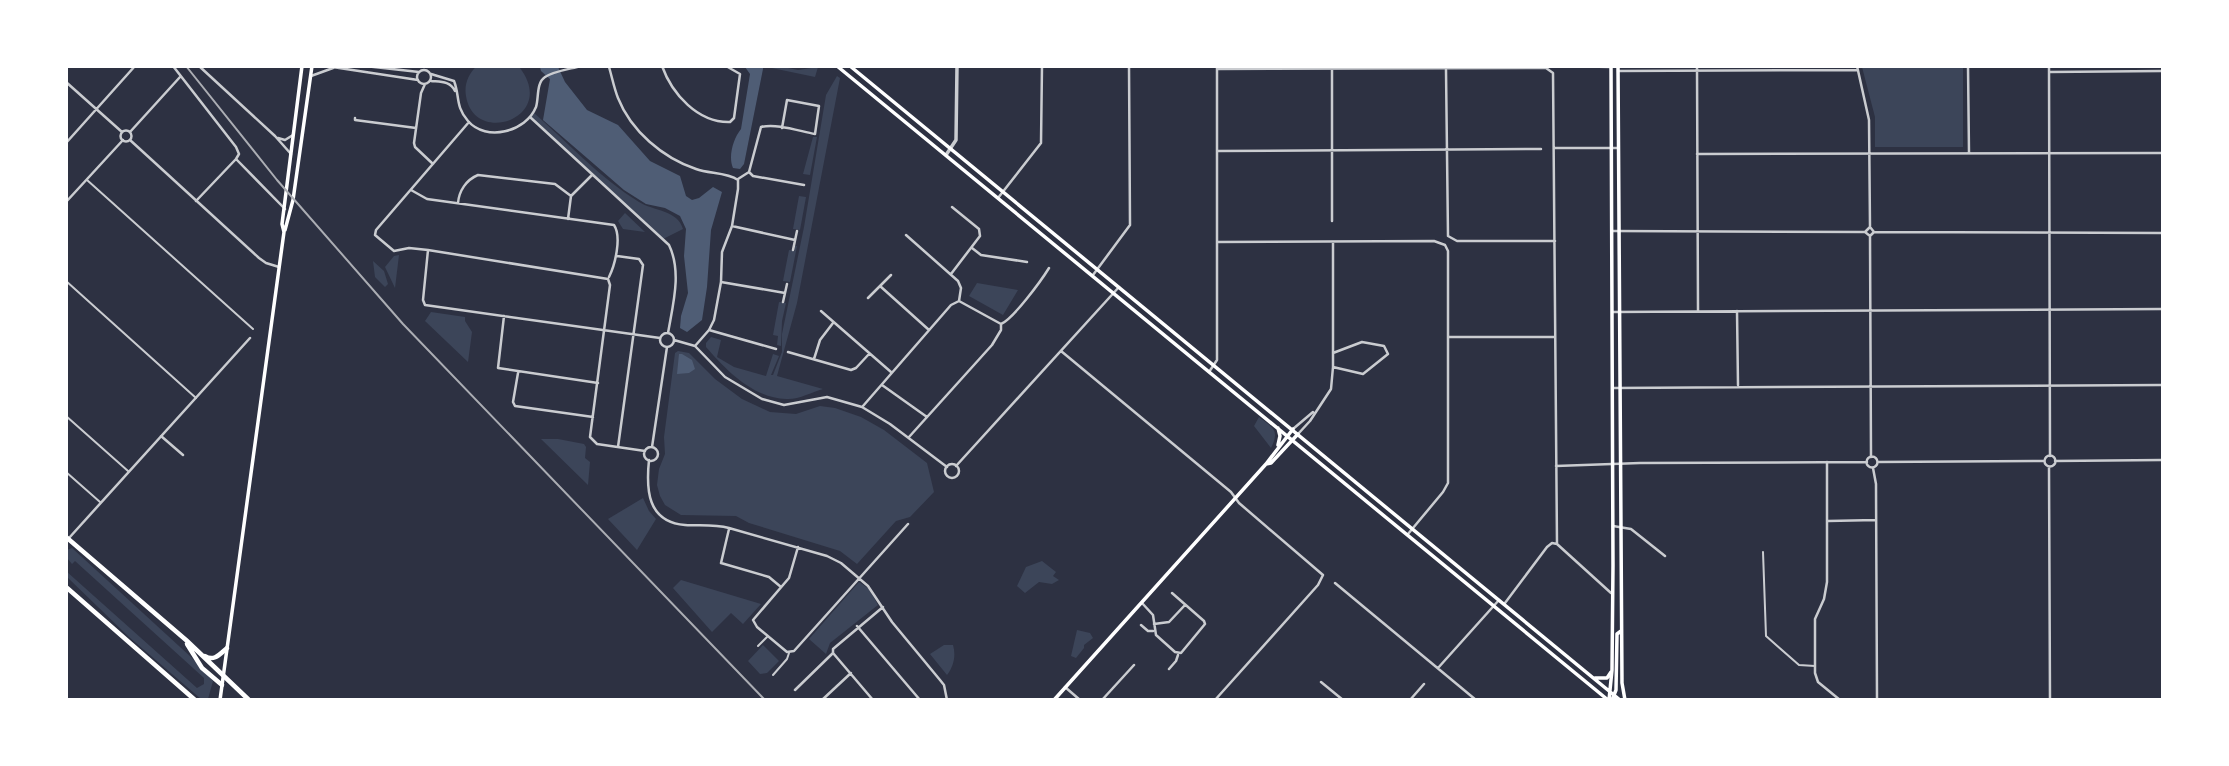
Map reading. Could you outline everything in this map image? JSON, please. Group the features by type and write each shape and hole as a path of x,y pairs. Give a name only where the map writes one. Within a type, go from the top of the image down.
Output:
{"highway":[{"path":"67,539 186,640 249,699"},
{"path":"66,587 194,699"},
{"path":"186,640 191,653 202,668 222,685"},
{"path":"198,651 209,659 215,658 227,648"}],"main road":[{"path":"220,699 284,232 282,224 302,66"},
{"path":"284,232 288,226 293,200 312,66"},
{"path":"836,66 1494,605 1611,697 1620,699"},
{"path":"850,66 1505,603 1611,697"},
{"path":"1611,697 1611,67 1618,69 1621,631 1625,699"},
{"path":"914,128 918,122"},
{"path":"1034,228 1038,225 1038,219"},
{"path":"1277,427 1280,436 1278,447"},
{"path":"1054,699 1266,464 1293,429"},
{"path":"1266,464 1271,463 1298,434"},
{"path":"1612,604 1615,596 1621,593"},
{"path":"1611,697 1617,634 1621,631"},
{"path":"1592,678 1607,678 1612,670"}],"street":[{"path":"66,143 135,66"},
{"path":"173,66 239,154 197,201"},
{"path":"200,66 292,155"},
{"path":"326,66 450,84 469,122 485,131 499,132 514,129 530,117 536,105 539,87 545,77 581,66"},
{"path":"365,66 425,70 453,79 456,94"},
{"path":"662,66 671,85 685,103 701,114 730,122 734,118 740,74 726,66"},
{"path":"946,156 956,140 957,66"},
{"path":"998,198 1041,143 1042,66"},
{"path":"1092,276 1130,225 1129,66"},
{"path":"1560,66 1611,67"},
{"path":"1968,66 1969,153"},
{"path":"2049,66 2050,456 2055,461 2162,460"},
{"path":"609,67 624,109 657,148 686,165 738,180"},
{"path":"1447,67 1447,232 1450,239 1555,241"},
{"path":"311,76 337,68"},
{"path":"1209,372 1217,360 1217,68 1551,69 1554,77 1555,148 1557,544"},
{"path":"1332,68 1332,221"},
{"path":"1697,68 1698,311"},
{"path":"1618,69 1857,68 1868,115 1870,227 1874,232"},
{"path":"421,93 418,81 425,70"},
{"path":"425,70 427,82 421,93 415,147 433,164"},
{"path":"2049,72 2162,71"},
{"path":"130,132 180,76"},
{"path":"66,82 122,132 123,140"},
{"path":"738,180 749,172 759,128 765,125 815,134 818,105 788,100 782,128"},
{"path":"530,117 663,239 672,252 677,269 668,332"},
{"path":"355,118 416,128"},
{"path":"469,122 376,230 375,235 394,251 409,248 428,250 608,279"},
{"path":"122,132 130,132"},
{"path":"130,132 130,140"},
{"path":"275,136 285,140 295,132"},
{"path":"66,202 123,140 130,140 263,261 279,267"},
{"path":"1555,148 1618,148"},
{"path":"1217,151 1541,149"},
{"path":"1697,154 2162,153"},
{"path":"236,159 285,209"},
{"path":"749,172 753,176 804,185"},
{"path":"568,219 572,196 592,174"},
{"path":"458,204 459,193 478,175 555,184 572,196"},
{"path":"695,346 714,320 721,282 722,251 732,226 738,180"},
{"path":"411,190 424,198 458,204 614,225 618,234 608,279 610,285 591,440 597,444 645,451 652,447"},
{"path":"951,274 980,236 979,229 953,206"},
{"path":"732,226 795,240"},
{"path":"1865,232 1870,227"},
{"path":"793,250 797,231"},
{"path":"1612,231 1865,232 1870,236"},
{"path":"1867,462 1871,457 1870,236 1874,232 2162,233"},
{"path":"906,235 960,284 959,301"},
{"path":"1217,242 1434,241 1445,245 1448,251 1448,483 1408,534"},
{"path":"1298,434 1331,389 1333,242"},
{"path":"972,248 981,255 1027,262"},
{"path":"428,250 423,300 425,305 660,338"},
{"path":"615,256 639,259 643,265 618,447"},
{"path":"1001,324 1010,319 1049,268"},
{"path":"868,298 891,275"},
{"path":"721,282 785,293"},
{"path":"783,302 787,284"},
{"path":"880,286 929,330"},
{"path":"957,466 1119,286"},
{"path":"862,407 955,301 1001,324"},
{"path":"1612,312 2162,309"},
{"path":"821,311 891,372"},
{"path":"1737,311 1738,386"},
{"path":"504,316 497,365 501,370 598,383"},
{"path":"814,359 820,340 834,321"},
{"path":"909,438 992,345 1002,330 1001,324"},
{"path":"709,330 776,349"},
{"path":"660,338 668,332"},
{"path":"660,338 662,345 673,345 673,335 668,332"},
{"path":"1448,337 1555,337"},
{"path":"67,539 250,338"},
{"path":"674,340 695,346 725,377 762,399 784,405 827,397 862,407 877,415 947,467"},
{"path":"1333,352 1362,342 1384,346 1388,354 1363,374 1333,367"},
{"path":"652,447 667,347"},
{"path":"1061,351 1231,492 1235,499 1323,575 1318,585 1215,699"},
{"path":"788,352 851,370 869,354"},
{"path":"518,373 513,402 515,406 593,417"},
{"path":"880,384 927,417"},
{"path":"1612,388 2162,385"},
{"path":"1293,429 1306,416 1316,411"},
{"path":"161,436 183,455"},
{"path":"649,460 655,459 657,455 657,451 652,447"},
{"path":"645,451 645,457 649,460 648,493 653,506 664,518 680,524 718,525 834,559 859,578 883,607 891,622 944,685 947,699"},
{"path":"1872,468 1878,462 2044,461 2050,456"},
{"path":"1871,457 1878,462"},
{"path":"2044,461 2049,467 2050,699"},
{"path":"2049,467 2053,466 2055,461"},
{"path":"1827,462 1828,551 1825,594 1815,619 1815,666 1818,682 1840,699"},
{"path":"1556,466 1620,463 1867,462"},
{"path":"1867,462 1872,468 1876,484 1877,699"},
{"path":"947,467 952,464 957,466"},
{"path":"947,467 947,475 953,478 959,471 957,466"},
{"path":"1828,521 1876,520"},
{"path":"798,547 790,575 753,618 754,623 786,652 794,651 908,524"},
{"path":"1613,526 1638,533 1665,556"},
{"path":"729,528 721,563 769,578 782,587"},
{"path":"1505,603 1552,543 1557,544 1612,593"},
{"path":"1602,583 1612,580"},
{"path":"1335,583 1476,699"},
{"path":"1169,669 1176,661 1178,653 1205,624 1171,593"},
{"path":"1438,668 1500,599"},
{"path":"1142,603 1153,615 1156,635 1178,653"},
{"path":"1154,624 1169,622 1185,605"},
{"path":"795,690 833,653 832,649 836,645 883,607"},
{"path":"1141,625 1148,631 1155,631"},
{"path":"857,626 920,699"},
{"path":"833,653 872,699"},
{"path":"1102,699 1134,665"},
{"path":"822,699 851,673"},
{"path":"1321,682 1343,699"},
{"path":"1410,699 1424,684"},
{"path":"1065,687 1080,699"}],"lane":[{"path":"87,180 253,329"},
{"path":"66,281 196,398"},
{"path":"66,415 129,472"},
{"path":"66,472 101,503"},
{"path":"1763,552 1766,636 1799,665 1815,666"},
{"path":"758,646 768,637"},
{"path":"773,675 787,659 789,652"}],"shaded area":[{"path":"477,66 520,68 529,86 529,101 522,112 510,120 497,123 483,120 472,111 466,96 466,84"},
{"path":"540,67 558,67 565,82 587,110 618,125 650,161 680,176 686,196 692,200 699,198 713,187 722,192 711,230 702,320 687,332 680,328 688,293 684,256 686,229 680,216 665,208 646,204 624,190 543,120 550,79"},
{"path":"745,67 763,69 744,164 740,169 733,168 731,153 741,129 750,74"},
{"path":"767,67 798,70 818,67 815,77"},
{"path":"1862,67 1963,67 1963,147 1875,147 1875,117"},
{"path":"837,76 840,78 797,303 777,376 823,389 795,398 774,397 762,394 741,381 714,356 706,343 711,337 721,340 717,357 734,367 766,376 773,354 779,356 773,375 782,352 782,334 804,227 826,95"},
{"path":"533,112 611,182 639,202 671,214 683,229 663,239 530,117"},
{"path":"813,137 817,137 810,175 803,174"},
{"path":"799,196 806,197 800,230 793,229"},
{"path":"625,213 645,232 623,229 618,221"},
{"path":"797,246 790,282 783,281 789,250 795,251"},
{"path":"399,255 395,288 385,267 394,256"},
{"path":"373,261 384,271 388,284 385,287 375,277"},
{"path":"977,283 1018,290 1003,315 969,296"},
{"path":"779,302 786,303 781,346 777,345 778,336 773,335"},
{"path":"431,312 465,317 472,332 468,362 425,321"},
{"path":"675,353 689,353 715,379 742,399 770,412 796,414 820,406 861,417 884,430 927,463 934,492 910,517 896,521 857,564 840,551 749,523 736,516 681,515 665,505 657,485 665,454 664,437"},
{"path":"679,354 692,360 695,369 689,373 677,374"},
{"path":"1259,417 1274,430 1275,437 1271,448 1254,426"},
{"path":"541,439 584,444 585,458 590,462 588,485"},
{"path":"643,498 656,519 637,550 608,519"},
{"path":"72,548 191,657 213,681 208,699 201,699 129,637 67,577 66,571 197,688 204,684 204,678 75,561 72,564 67,558 67,550"},
{"path":"1042,561 1056,572 1053,576 1059,580 1052,584 1039,582 1025,593 1017,586 1026,567"},
{"path":"681,580 761,604 743,624 731,613 712,632 673,588"},
{"path":"859,582 869,589 878,605 830,643 826,654 809,639"},
{"path":"1077,630 1090,633 1093,638 1084,645 1076,658 1071,656"},
{"path":"763,645 779,661 767,673 760,674 748,661"},
{"path":"944,645 953,645 954,653 953,664 947,675 930,654"}],"railway":[{"path":"186,66 277,180 403,324 765,700"}]}
